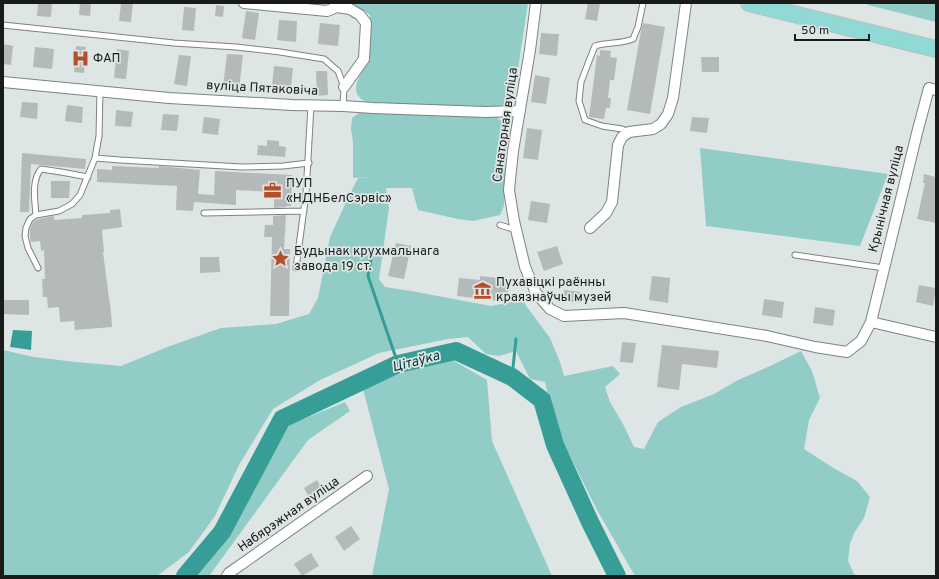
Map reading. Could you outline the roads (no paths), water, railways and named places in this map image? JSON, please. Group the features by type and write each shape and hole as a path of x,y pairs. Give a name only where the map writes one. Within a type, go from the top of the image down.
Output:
{"main road":[{"path":"749,3 936,49"}],"street":[{"path":"244,3 327,11 337,5 350,9 360,15 366,23 364,59 344,87"},
{"name":"Санаторная вуліца","path":"536,3 530,50 513,151 509,190 514,221 525,267 536,293 550,309 564,316 624,313 767,336"},
{"path":"590,228 606,213 612,202 618,145 622,137 629,132 653,129 661,124 668,114 673,98 686,3"},
{"name":"вуліца Пятаковіча","path":"3,82 177,98 292,105 486,112 520,111"},
{"name":"Крынічная вуліца","path":"767,336 815,347 847,352 861,341 871,322 929,88 936,90"},
{"path":"871,322 936,337"},
{"name":"Набярэжная вуліца","path":"227,576 367,476"}],"lane":[{"path":"629,132 622,129 602,126 585,120 579,101 581,82 596,46 625,42 633,39 638,27 643,3"},
{"path":"3,25 174,43 236,47 324,59 338,71 344,87 343,106"},
{"path":"38,268 28,248 25,236 26,228 30,219 36,215 59,210 72,204 80,195 95,158 99,136 100,91"},
{"path":"296,268 309,163 311,105"},
{"path":"95,158 242,167 283,166 309,163"},
{"path":"36,215 34,191 38,173 41,169 88,177"},
{"path":"204,213 304,211"},
{"path":"500,225 516,230"},
{"path":"795,255 884,268"}],"waterway":[{"path":"371,259 368,276 398,364"},
{"path":"512,377 516,339"},
{"name":"Цітаўка","path":"185,576 222,532 282,419 398,364 456,351 512,377 542,400 555,445 590,522 617,576"}],"place":[{"name":"ФАП","path":"80,59"},
{"name":"ПУП «НДНБелСэрвіс»","path":"273,191"},
{"name":"Будынак крухмальнага завода 19 ст.","path":"281,259"},
{"name":"Пухавіцкі раённы краязнаўчы музей","path":"483,290"}]}
